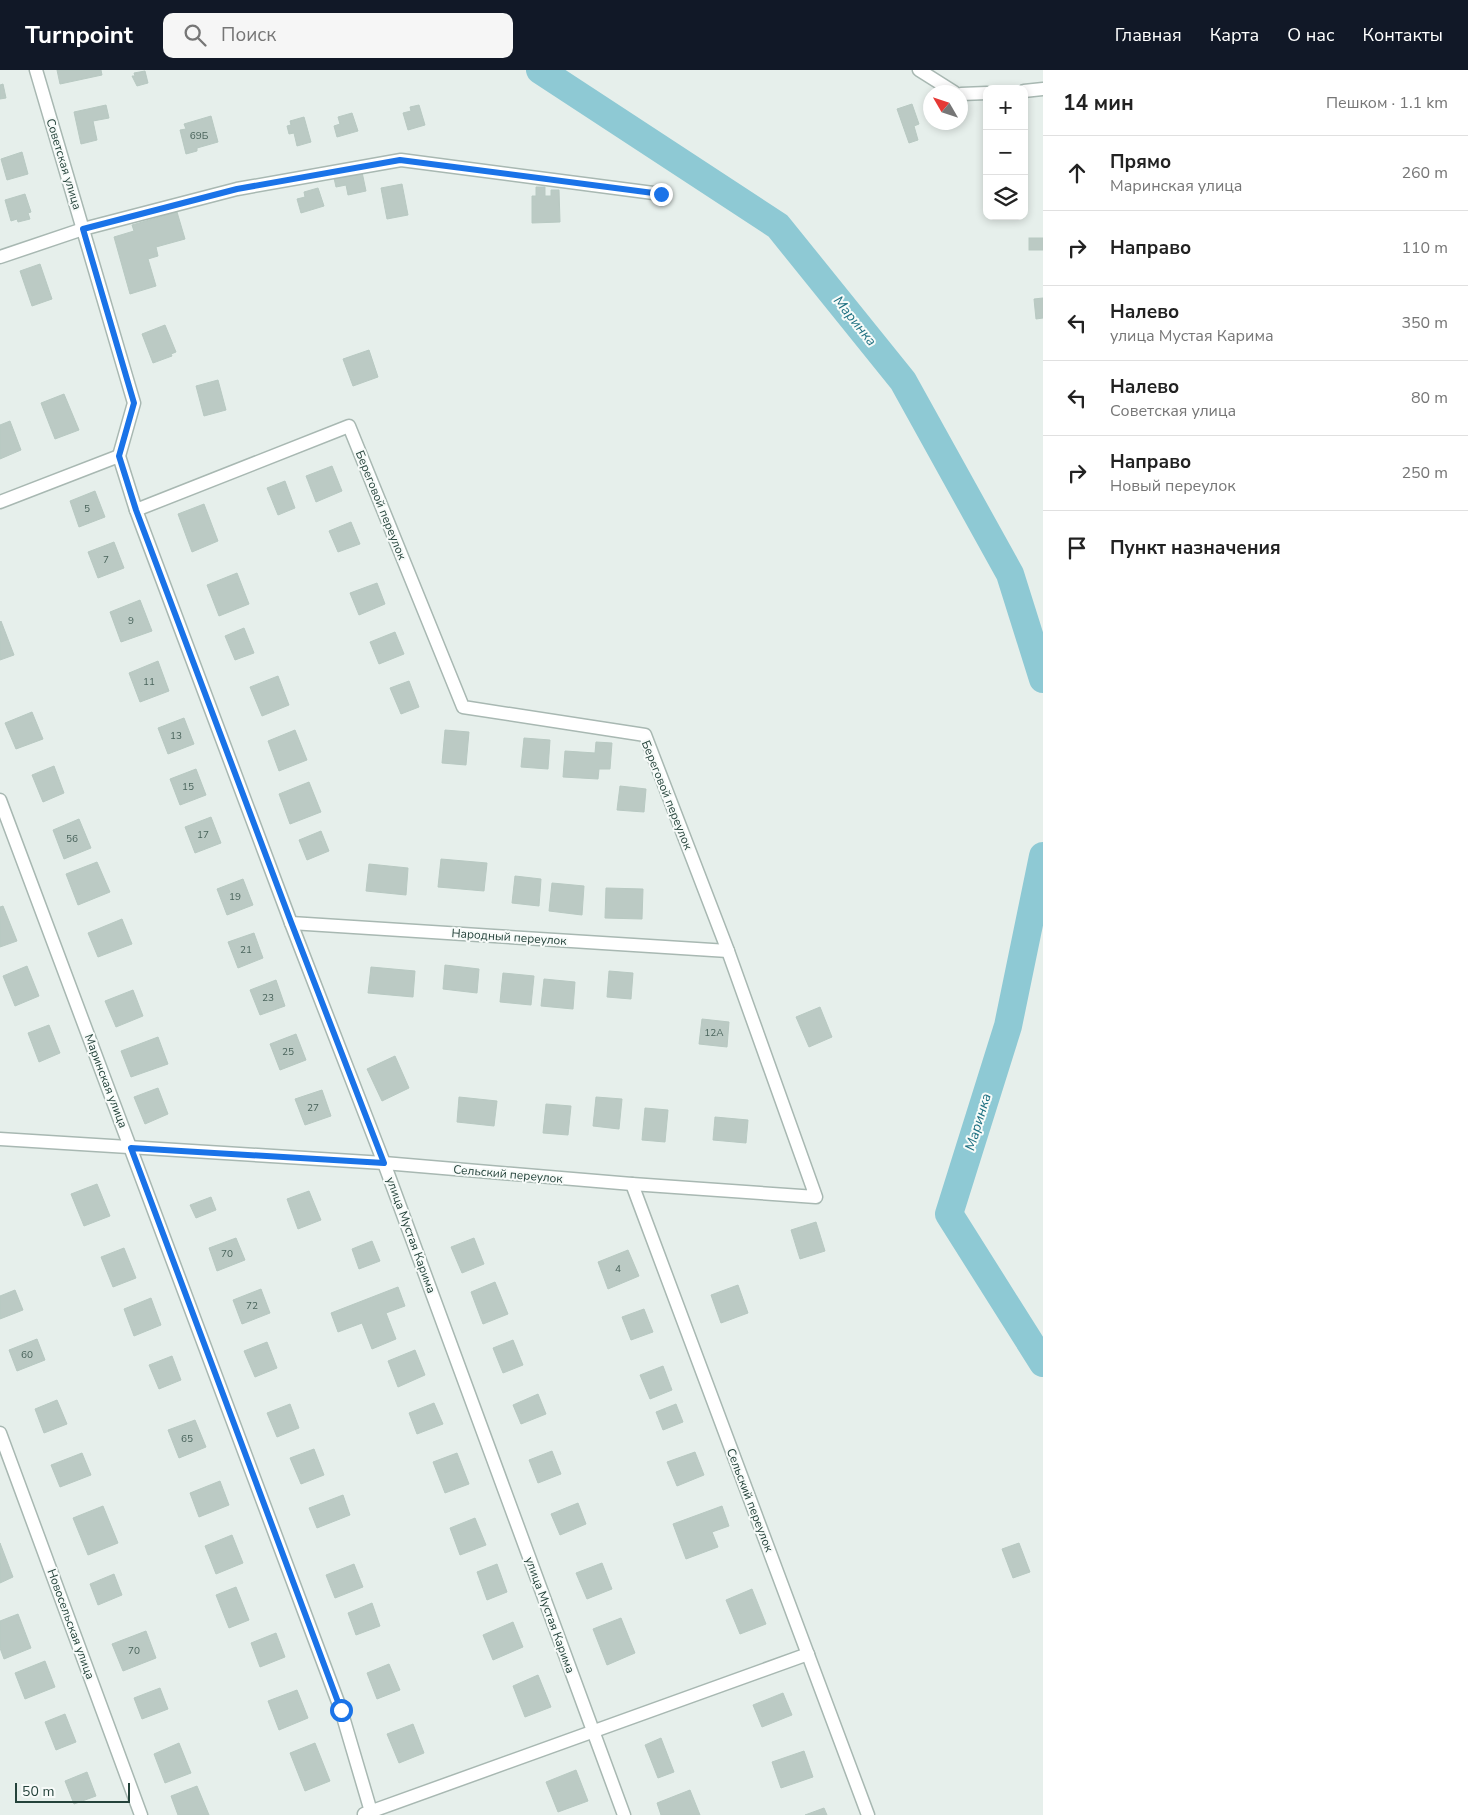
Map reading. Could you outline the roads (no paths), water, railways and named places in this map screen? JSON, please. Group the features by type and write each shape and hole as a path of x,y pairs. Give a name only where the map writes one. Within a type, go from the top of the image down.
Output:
{"street":[{"name":"Советская улица","path":"36,70 134,403 119,456"},
{"path":"919,70 943,85"},
{"path":"1028,91 1043,89"},
{"path":"968,94 983,93"},
{"path":"0,257 83,229 237,189 400,160 661,194"},
{"name":"Береговой переулок","path":"136,510 349,426 463,707 645,735 728,951 816,1197"},
{"path":"0,502 119,456"},
{"name":"улица Мустая Карима","path":"119,456 136,510 384,1163 624,1815"},
{"name":"Маринская улица","path":"0,800 341,1710 368,1814"},
{"name":"Народный переулок","path":"291,922 728,951"},
{"name":"Сельский переулок","path":"0,1139 384,1163 816,1197"},
{"name":"Сельский переулок","path":"632,1184 868,1815"},
{"name":"Новосельская улица","path":"0,1433 141,1815"},
{"path":"368,1814 808,1654"}],"waterway":[{"name":"Маринка","path":"540,70 778,226 903,381 1010,574 1043,679"},
{"name":"Маринка","path":"1043,856 1008,1026 949,1214 1043,1363"}]}
